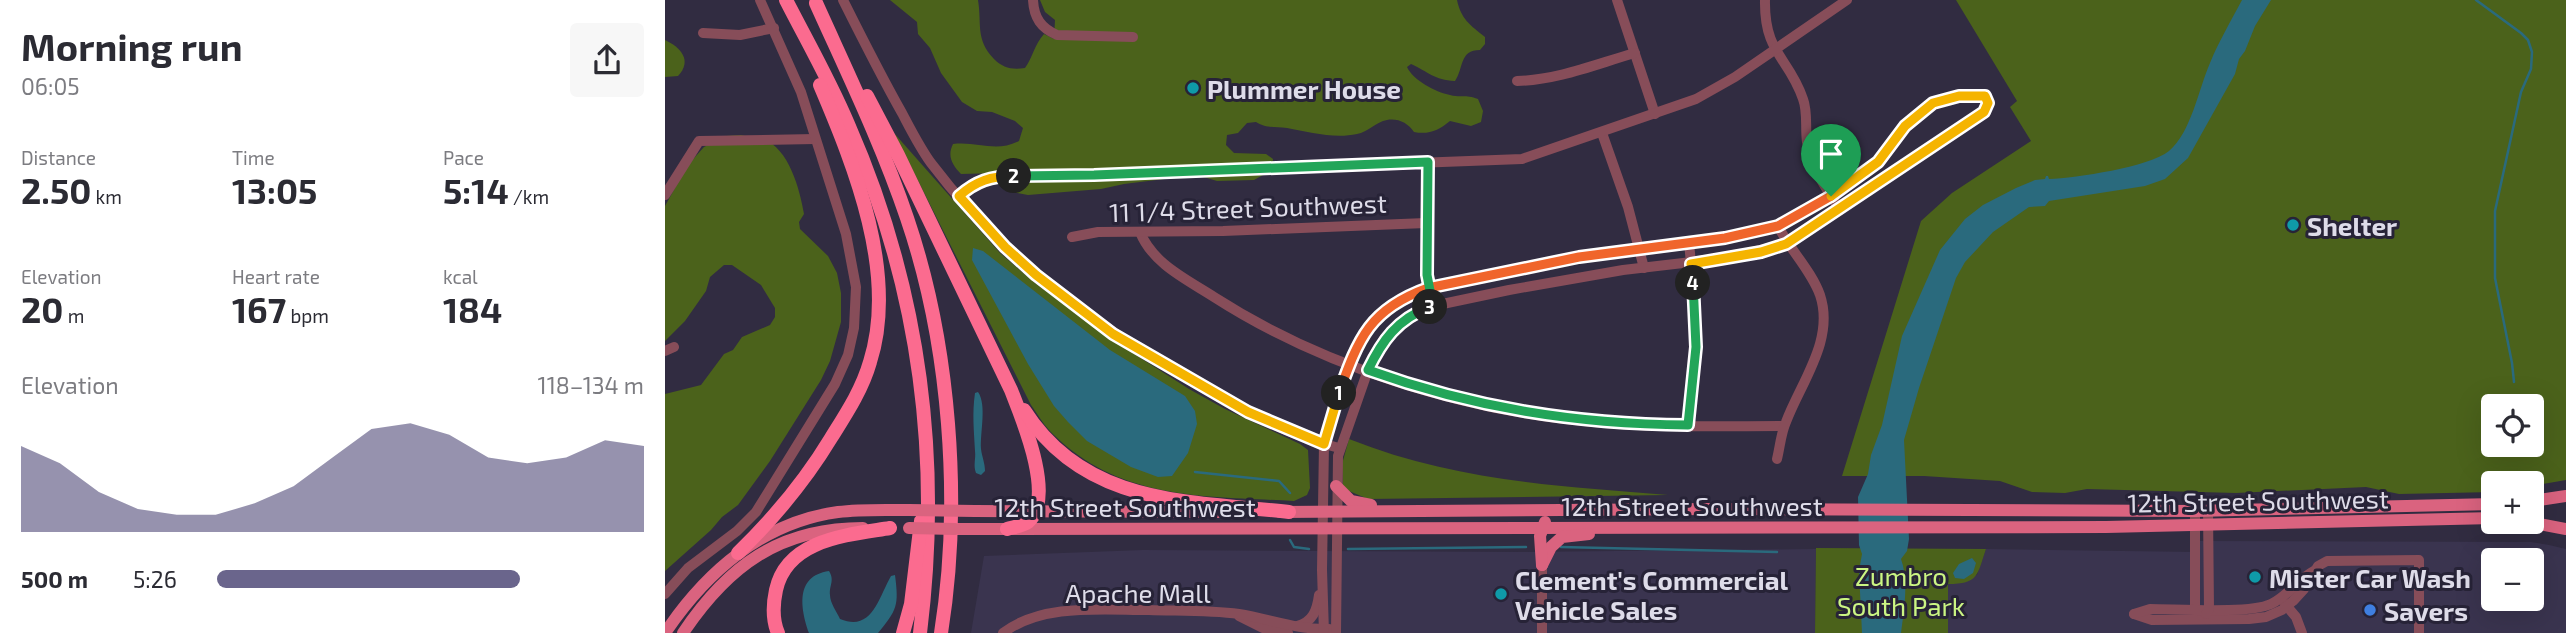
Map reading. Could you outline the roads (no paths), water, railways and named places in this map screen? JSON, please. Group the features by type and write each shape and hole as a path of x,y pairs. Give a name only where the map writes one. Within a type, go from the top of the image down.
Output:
{"highway":[{"path":"786,0 855,140 885,219 902,278 919,365 929,461 928,552 921,633"},
{"path":"815,1 898,155 1011,390 1024,426 1039,497 1036,511 1024,524 1007,529"},
{"path":"815,1 888,166 908,220 923,271 936,335 945,393 950,467 946,592 941,633"},
{"path":"738,553 777,514 819,458 859,390 871,361 878,327 878,275 865,214 841,133 813,68 805,37"},
{"path":"1011,390 1036,428 1049,442 1076,465 1108,482 1135,493 1170,499 1289,512"},
{"path":"903,633 911,604 929,461"},
{"path":"778,633 774,621 774,597 778,583 791,561 812,547 835,538 890,528"}],"main road":[{"path":"1336,486 1351,501 1376,505 1387,512"},
{"path":"2544,500 2566,496"},
{"path":"2544,502 2566,503"},
{"name":"12th Street Southwest","path":"665,633 695,593 738,553 774,532 819,515 856,510 2202,511 2481,504"},
{"path":"1542,565 1539,548 1542,527 1551,518 1605,510"},
{"name":"12th Street Southwest","path":"683,633 712,593 741,565 759,554 789,541 822,532 855,528 1932,528 2202,526 2481,518"},
{"path":"2544,519 2566,518"},
{"path":"2544,524 2566,529"},
{"path":"1495,527 1503,531 1531,535 1539,548"},
{"path":"1542,565 1551,547 1562,537 1639,528"}],"street":[{"path":"665,594 688,568 737,531 756,512 826,400 848,355 856,308 853,264 846,234 801,92 760,0"},
{"path":"843,0 930,162 1005,247 1036,275 1113,334 1248,412 1339,449"},
{"path":"1033,0 1039,23 1057,35 1133,37"},
{"path":"1617,0 1654,114"},
{"path":"1765,0 1766,28 1774,51 1804,99 1809,152 1817,172 1840,210"},
{"path":"959,196 974,183 1008,176 1107,175 1522,159 1682,105 1715,89 1774,51 1839,2"},
{"path":"703,33 740,35 774,28"},
{"path":"1517,81 1557,76 1635,53"},
{"path":"1324,631 1322,529 1329,511 1336,486 1339,449 1368,370 1389,333 1410,316 1433,306 1509,290 1644,268 1691,264 1761,252 1786,244 1984,112 1988,103 1985,96 1959,96 1933,103 1905,126 1878,162 1831,196 1778,226 1725,238 1579,257 1428,288 1400,300 1381,313 1365,333 1349,364 1324,444 1329,511 1335,529 1336,631"},
{"path":"1602,133 1640,248 1644,268"},
{"path":"665,195 699,141 815,139"},
{"path":"1428,162 1428,288 1433,306"},
{"name":"11 1/4 Street Southwest","path":"1072,237 1098,232 1426,223"},
{"path":"1777,459 1784,426 1816,357 1823,325 1819,294 1807,272 1786,244 1778,226"},
{"path":"1140,232 1150,252 1157,258 1224,303 1293,340 1349,364 1470,402 1528,414 1592,422 1784,426"},
{"path":"1688,425 1696,347 1689,243"},
{"path":"2202,511 2195,609 2202,620"},
{"path":"2202,526 2209,609 2202,620"},
{"path":"2284,602 2273,614 2260,618 2152,620 2134,614 2150,609 2257,608 2284,602 2301,593 2318,566 2327,561 2419,560 2419,633"},
{"path":"1542,565 1542,633"},
{"path":"1292,630 1306,623 1314,615 1322,570"},
{"path":"2284,602 2297,620 2302,633"},
{"name":"Apache Mall","path":"1003,633 1030,620 1063,612 1197,610 1236,614 1250,623 1292,630 1336,631"}],"water":[{"path":"2242,0 2271,0 2255,26 2235,74 2188,158 2165,179 2145,186 2049,201 2045,206 2029,207 1993,232 1965,262 1956,278 1904,440 1909,539 1907,551 1901,559 1905,586 1901,633 1862,633 1859,571 1862,554 1859,545 1858,497 1868,474 1871,455 1882,425 1902,336 1940,250 1965,219 1983,205 2016,188 2045,179 2046,176 2049,179 2129,167 2169,151 2189,122 2206,73"},
{"path":"973,248 983,251 1110,350 1185,396 1195,411 1197,424 1188,453 1172,476 1158,477 1131,467 1087,441 1054,406 1028,364 972,260"},
{"path":"978,392 982,404 981,449 985,465 985,471 981,475 976,473 975,467 973,422 975,393"},
{"path":"1972,558 1976,563 1973,573 1964,579 1955,578 1953,573 1959,564"},
{"path":"829,571 832,578 832,604 840,619 851,622 860,621 873,611 891,576 895,575 895,607 878,633 809,633 803,605 805,587 818,574"}],"waterway":[{"path":"2476,0 2521,33 2528,40 2532,52 2531,69 2521,92 2495,211 2495,278 2514,382"},
{"path":"1195,472 1279,481 1290,493"},
{"path":"1290,540 1294,547 1309,549"},
{"path":"1348,549 1526,547"},
{"path":"1561,547 1777,552"}],"place":[{"name":"Plummer House","path":"1193,88"},
{"name":"Shelter","path":"2293,225"},
{"name":"Mister Car Wash","path":"2255,577"},
{"name":"Clement's Commercial Vehicle Sales","path":"1501,594"},
{"name":"Savers","path":"2370,610"}],"park label":[{"name":"Zumbro South Park","path":"1901,590"}]}
